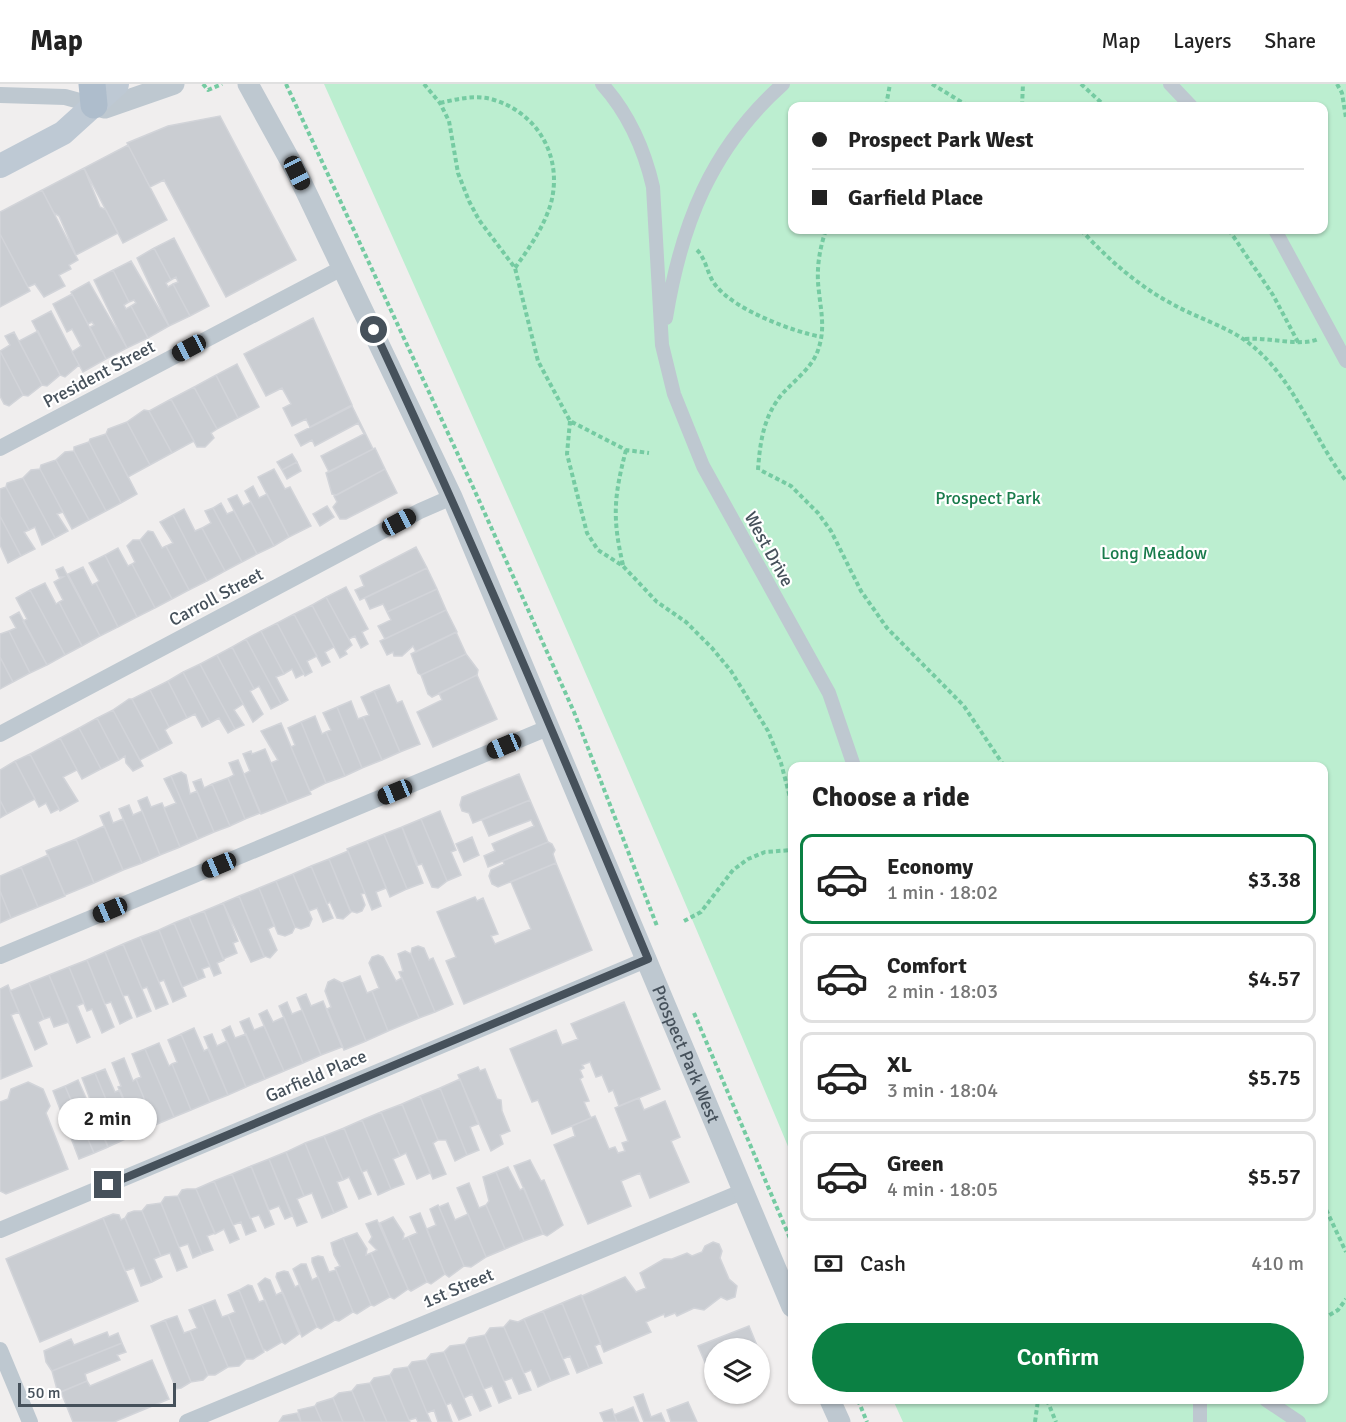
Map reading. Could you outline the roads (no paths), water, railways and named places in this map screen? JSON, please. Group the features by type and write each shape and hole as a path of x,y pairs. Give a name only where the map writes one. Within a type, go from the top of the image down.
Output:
{"main road":[{"path":"0,166 63,133 93,94 117,84"}],"street":[{"path":"0,94 65,97 93,94 105,108 174,84"},
{"name":"Prospect Park West","path":"248,84 271,123 344,267 452,497 648,959 788,1297"},
{"name":"West Drive","path":"602,84 625,113 649,167 653,187 662,345 674,394 703,466 828,693 853,762"},
{"name":"West Drive","path":"662,345 670,292 697,200 707,178 735,136 767,98 783,84"},
{"path":"1170,84 1187,102"},
{"path":"1277,234 1346,361"},
{"name":"President Street","path":"0,448 344,267"},
{"name":"Carroll Street","path":"0,734 420,511 452,497"},
{"path":"0,956 550,728"},
{"name":"Garfield Place","path":"0,1230 648,959"},
{"name":"1st Street","path":"187,1422 744,1191"},
{"path":"0,1350 30,1422"},
{"path":"831,1404 837,1421"},
{"path":"1200,1404 1200,1422"},
{"path":"1272,1404 1299,1422"}],"park label":[{"name":"Prospect Park","path":"988,498"},
{"name":"Long Meadow","path":"1154,553"}]}
